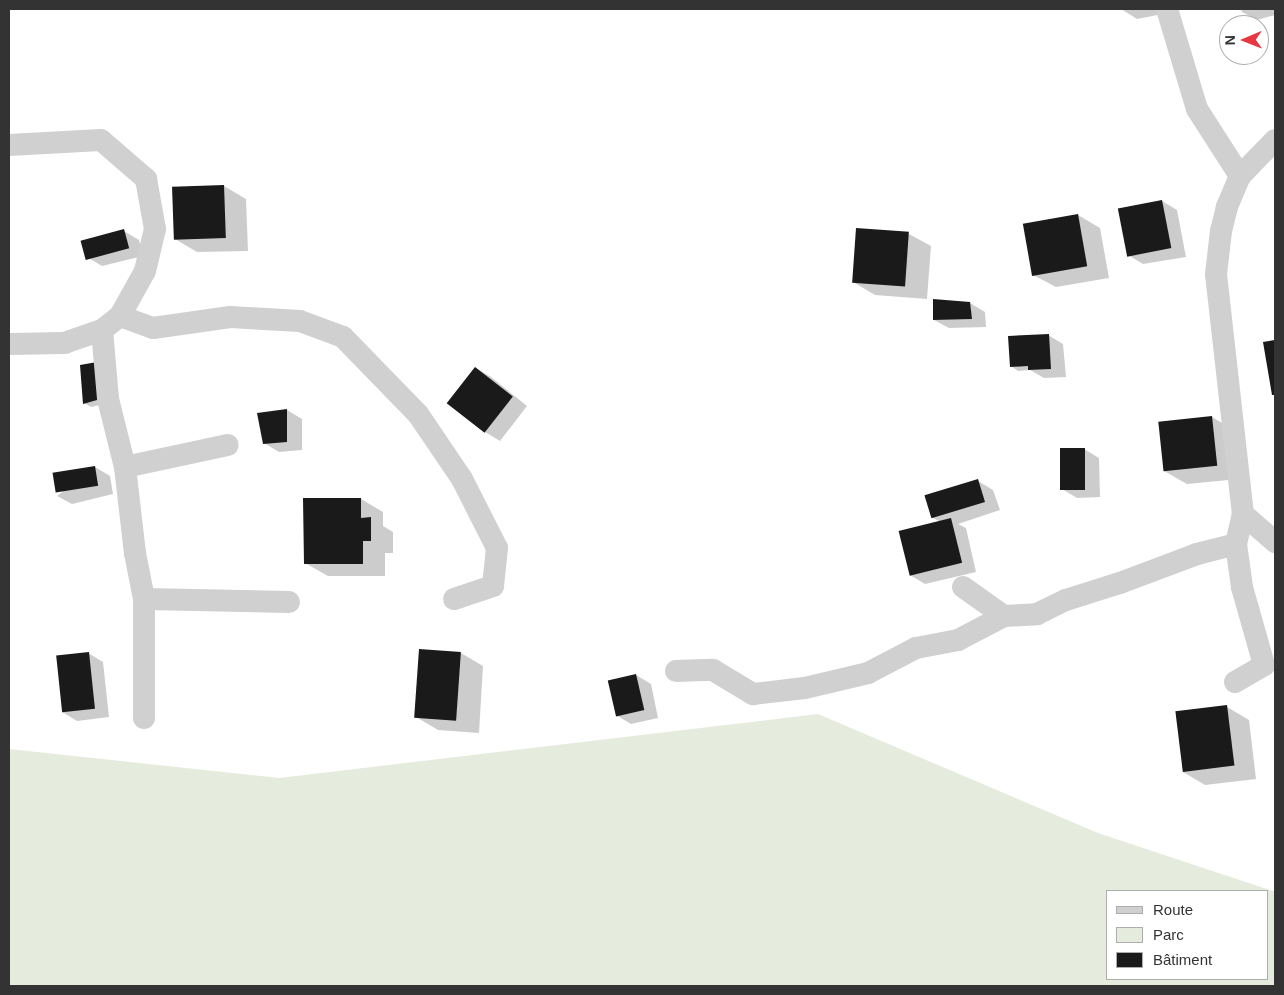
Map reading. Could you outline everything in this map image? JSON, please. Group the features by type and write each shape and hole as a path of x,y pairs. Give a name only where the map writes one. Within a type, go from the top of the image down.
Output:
{"street":[{"path":"1167,9 1197,108 1240,176"},
{"path":"9,145 101,140 146,179 155,229 145,271 120,316 102,330 65,343 9,344"},
{"path":"1235,682 1264,665 1242,587 1236,544 1243,514 1216,274 1221,231 1227,206 1240,176 1275,140"},
{"path":"120,316 153,328 230,317 300,321 343,337 418,414 462,479 497,548 493,586 454,599"},
{"path":"102,330 108,399 125,467 135,553 144,599 144,718"},
{"path":"125,467 228,445"},
{"path":"1243,514 1275,542"},
{"path":"676,671 713,670 753,694 805,688 868,674 916,648 958,640 1004,616 1037,614 1066,600 1120,583 1197,554 1236,544"},
{"path":"963,587 1004,616"},
{"path":"144,599 289,602"}],"green space":[{"path":"818,714 1098,833 1273,891 1275,890 1275,986 9,986 9,749 279,778"}],"building":[{"path":"224,185 226,238 174,240 172,187"},
{"path":"1162,200 1171,248 1127,257 1118,209"},
{"path":"1078,214 1087,266 1032,276 1023,224"},
{"path":"856,228 909,232 905,287 852,283"},
{"path":"124,229 129,248 86,260 81,241"},
{"path":"933,299 970,302 972,319 933,320"},
{"path":"1049,334 1051,369 1028,370 1028,366 1010,367 1008,336"},
{"path":"1275,340 1275,395 1272,395 1263,342"},
{"path":"97,362 97,400 83,404 80,365"},
{"path":"475,367 513,397 485,433 447,403"},
{"path":"287,409 287,442 263,444 257,413"},
{"path":"1212,416 1217,466 1164,471 1158,422"},
{"path":"1060,448 1085,448 1085,490 1060,490"},
{"path":"95,466 98,486 56,492 53,473"},
{"path":"978,479 985,502 931,518 924,495"},
{"path":"303,498 361,498 361,518 371,517 371,541 363,541 363,564 304,564"},
{"path":"951,518 962,563 910,576 899,531"},
{"path":"419,649 461,652 456,721 414,718"},
{"path":"89,652 95,709 62,712 56,655"},
{"path":"636,674 644,710 616,717 608,681"},
{"path":"1227,705 1234,766 1183,772 1175,711"}]}
